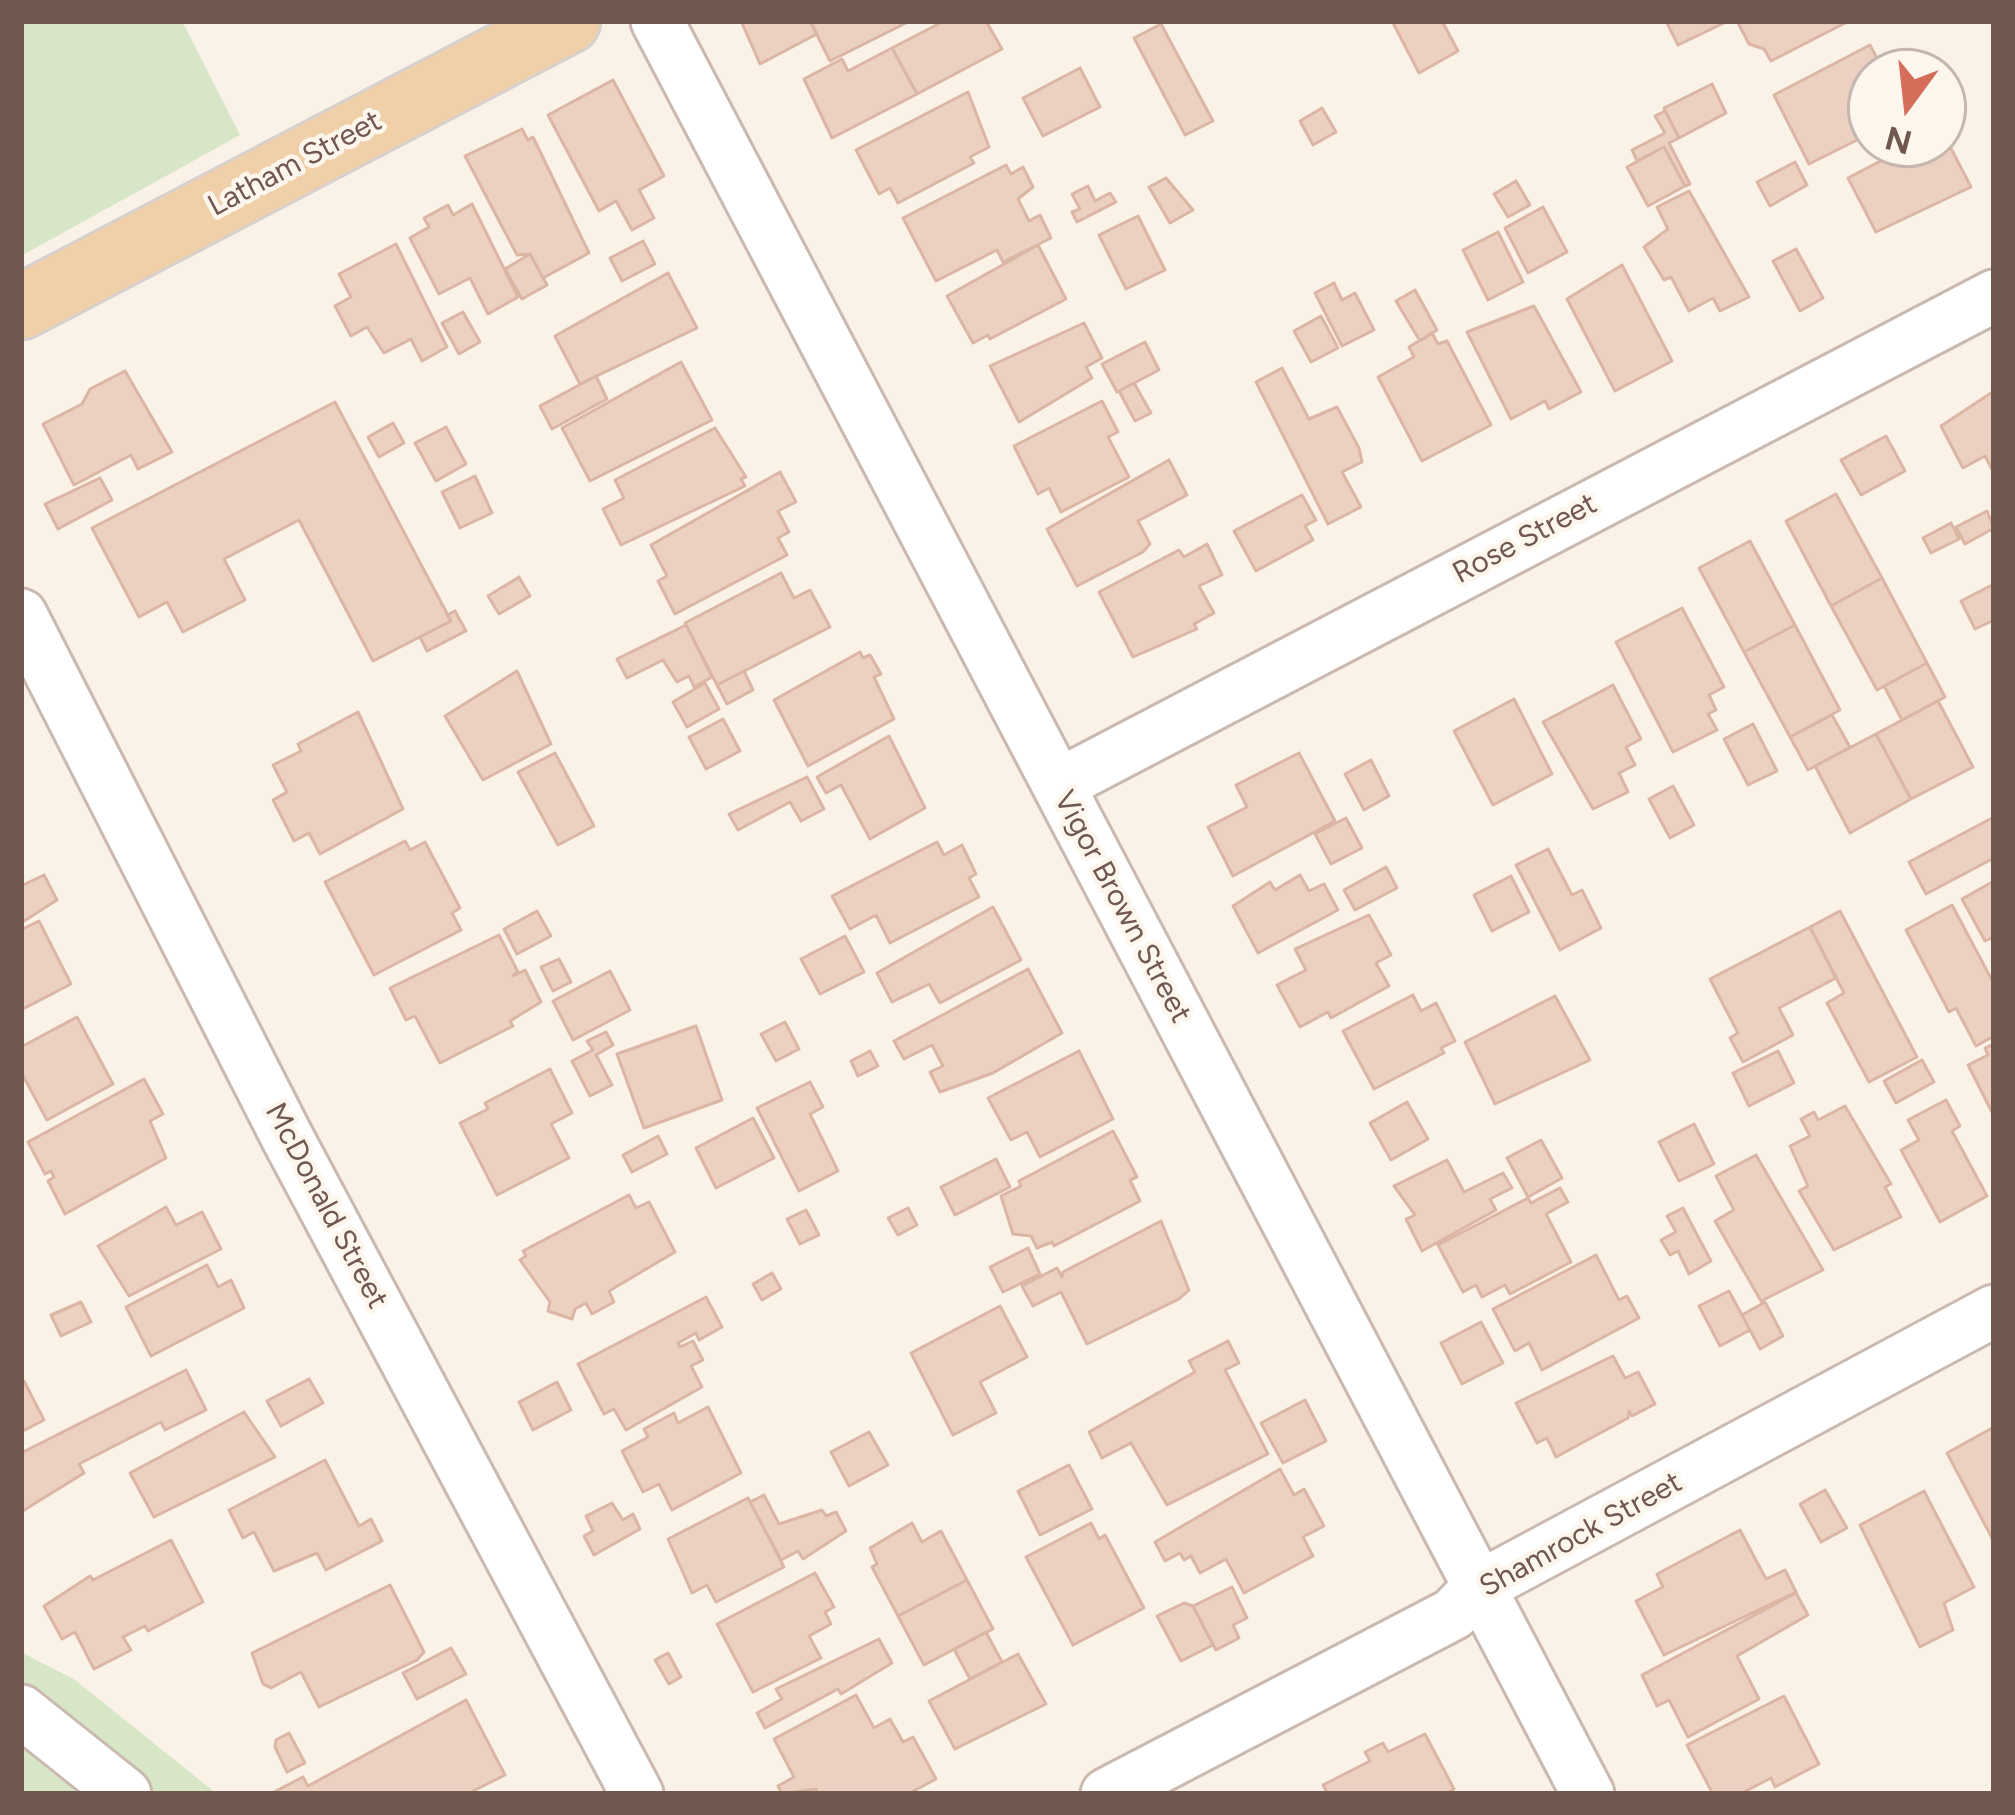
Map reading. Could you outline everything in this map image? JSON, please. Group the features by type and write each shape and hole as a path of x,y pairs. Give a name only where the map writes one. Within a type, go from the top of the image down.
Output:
{"main road":[{"name":"Latham Street","path":"21,307 568,21"}],"street":[{"name":"Vigor Brown Street","path":"656,21 1588,1794"},
{"name":"Rose Street","path":"1058,785 1994,296"},
{"name":"McDonald Street","path":"21,615 287,1137 637,1794"},
{"name":"Shamrock Street","path":"1107,1794 1453,1614 1479,1587 1994,1311"},
{"path":"21,1712 124,1794"}],"green space":[{"path":"21,21 182,21 240,135 21,256"},
{"path":"21,1652 75,1680 217,1794 21,1794"}],"building":[{"path":"741,21 810,21 817,34 760,64"},
{"path":"810,21 910,21 830,61"},
{"path":"944,21 986,21 1002,49 917,94 892,48"},
{"path":"1392,21 1442,21 1458,51 1419,73"},
{"path":"1737,21 1849,21 1771,61 1764,49 1749,44"},
{"path":"1667,23 1724,23 1678,45"},
{"path":"1161,24 1213,121 1185,135 1134,38"},
{"path":"892,48 917,94 832,138 804,79 842,59 848,71"},
{"path":"1847,57 1847,145 1809,164 1774,95"},
{"path":"1080,68 1100,107 1043,136 1023,98"},
{"path":"613,80 664,176 639,190 654,218 632,230 616,201 599,211 548,115"},
{"path":"1712,84 1726,113 1679,138 1664,108"},
{"path":"968,92 989,147 970,157 974,163 898,203 890,188 879,194 856,150"},
{"path":"1322,108 1336,132 1313,145 1300,121"},
{"path":"1665,111 1679,138 1669,143 1690,184 1685,186 1664,147 1637,161 1632,150 1665,133 1655,116"},
{"path":"522,129 528,140 533,137 589,253 543,278 530,254 517,255 465,156"},
{"path":"1664,147 1685,186 1648,206 1627,167"},
{"path":"1795,162 1807,185 1770,206 1757,182"},
{"path":"1006,165 1011,174 1023,167 1033,187 1018,199 1029,221 1040,215 1051,238 1003,262 997,250 936,281 903,218"},
{"path":"1867,168 1961,168 1971,187 1876,232 1848,178"},
{"path":"1166,178 1193,210 1170,223 1149,187"},
{"path":"1516,181 1530,205 1508,217 1494,194"},
{"path":"1088,186 1095,201 1110,193 1116,202 1077,222 1072,212 1080,209 1072,194"},
{"path":"1689,191 1749,297 1720,311 1713,298 1689,311 1671,277 1664,280 1644,247 1668,229 1657,207"},
{"path":"472,204 518,297 488,314 470,278 439,294 410,238 429,227 424,218 448,205 453,215"},
{"path":"1543,207 1567,252 1528,273 1505,228"},
{"path":"1138,216 1165,270 1126,289 1099,235"},
{"path":"1498,232 1523,282 1488,300 1463,250"},
{"path":"643,241 655,264 622,281 610,258"},
{"path":"396,244 447,347 422,361 411,339 384,353 367,327 351,336 335,306 351,297 339,274"},
{"path":"1038,245 1066,299 990,339 988,335 973,343 947,296"},
{"path":"1796,249 1823,298 1800,311 1773,261"},
{"path":"530,254 547,285 522,299 505,269"},
{"path":"1622,265 1672,361 1615,391 1567,299"},
{"path":"668,273 697,328 580,384 555,336"},
{"path":"1334,283 1342,300 1355,293 1374,330 1342,346 1315,293"},
{"path":"1415,290 1437,330 1420,341 1396,301"},
{"path":"1534,306 1581,392 1549,409 1545,401 1511,419 1467,332"},
{"path":"463,312 480,342 459,354 442,323"},
{"path":"1321,316 1338,348 1311,362 1294,331"},
{"path":"1084,323 1102,358 1086,367 1092,378 1019,422 990,366"},
{"path":"1432,333 1438,344 1447,341 1491,425 1422,461 1378,377 1414,357 1409,347"},
{"path":"1145,342 1159,370 1117,392 1102,364"},
{"path":"681,362 712,420 590,481 562,428"},
{"path":"1282,368 1309,419 1337,407 1359,448 1362,462 1342,472 1361,507 1328,524 1256,382"},
{"path":"125,371 172,452 138,469 131,455 74,485 43,424 82,404 90,389"},
{"path":"596,376 607,399 552,429 540,406"},
{"path":"1134,383 1151,413 1135,421 1119,391"},
{"path":"1994,391 1994,473 1985,456 1963,468 1941,426"},
{"path":"1102,401 1118,432 1108,437 1129,477 1061,512 1049,488 1038,494 1014,446"},
{"path":"335,402 451,621 373,661 299,520 224,559 245,600 183,632 167,602 139,617 92,528"},
{"path":"393,423 404,443 379,457 368,437"},
{"path":"446,427 466,464 436,481 415,443"},
{"path":"715,428 746,477 741,479 745,486 621,545 603,509 624,498 615,480"},
{"path":"1886,436 1905,471 1861,495 1841,460"},
{"path":"1169,460 1187,495 1138,521 1150,544 1143,552 1077,586 1047,529"},
{"path":"780,472 796,502 778,511 789,532 778,538 787,555 675,614 658,581 667,576 651,545"},
{"path":"475,476 492,513 460,528 442,492"},
{"path":"100,478 112,500 58,529 45,504"},
{"path":"1836,494 1882,578 1831,606 1786,521"},
{"path":"1302,495 1316,520 1305,526 1313,540 1256,571 1234,531"},
{"path":"1987,511 1994,528 1965,544 1956,527"},
{"path":"1951,523 1959,539 1931,553 1923,538"},
{"path":"1750,541 1795,625 1744,652 1699,568"},
{"path":"1207,544 1222,575 1199,586 1214,613 1194,624 1197,629 1133,657 1099,592 1179,550 1184,557"},
{"path":"781,573 794,598 810,590 830,627 717,685 685,623"},
{"path":"519,577 530,596 499,614 488,596"},
{"path":"1882,578 1927,663 1877,690 1831,606"},
{"path":"1994,584 1994,620 1975,629 1961,601"},
{"path":"1682,608 1724,687 1709,695 1716,710 1708,714 1717,730 1673,752 1616,642"},
{"path":"455,611 466,631 427,651 420,637 451,621 447,615"},
{"path":"686,625 712,677 694,687 689,676 677,682 663,660 627,678 617,659"},
{"path":"1795,625 1840,710 1790,737 1744,652"},
{"path":"860,652 863,658 870,655 881,674 874,677 894,719 808,766 774,700"},
{"path":"1927,663 1945,697 1902,720 1884,686"},
{"path":"517,671 551,744 483,780 445,716"},
{"path":"744,671 753,690 727,704 717,685"},
{"path":"705,683 719,709 687,727 673,702"},
{"path":"1613,685 1641,739 1626,747 1635,765 1619,773 1628,792 1593,809 1543,722"},
{"path":"1514,699 1552,774 1493,805 1454,731"},
{"path":"1938,701 1973,767 1911,799 1876,734"},
{"path":"358,712 403,809 320,854 309,833 294,841 273,800 287,792 273,765 301,751 298,744"},
{"path":"1832,715 1850,747 1808,770 1790,737"},
{"path":"723,719 740,751 706,769 689,737"},
{"path":"1753,724 1777,771 1748,785 1724,739"},
{"path":"1876,734 1911,799 1850,833 1815,766"},
{"path":"889,736 925,808 870,839 841,785 826,793 817,777"},
{"path":"555,753 594,826 558,845 518,772"},
{"path":"1299,753 1335,821 1233,876 1208,827 1247,807 1236,785"},
{"path":"1371,760 1389,796 1364,810 1345,774"},
{"path":"807,777 824,809 801,821 790,802 738,830 729,814"},
{"path":"1673,786 1694,825 1670,838 1649,799"},
{"path":"1994,817 1994,858 1926,894 1909,862"},
{"path":"1346,818 1362,848 1331,864 1315,834"},
{"path":"405,841 410,850 425,842 460,908 452,913 461,930 374,975 325,882"},
{"path":"937,842 944,855 962,845 976,874 969,878 979,897 890,943 876,915 850,929 832,896"},
{"path":"1548,849 1572,895 1582,890 1601,928 1560,950 1516,865"},
{"path":"1386,867 1397,888 1355,910 1344,890"},
{"path":"44,875 57,900 21,923 21,886"},
{"path":"1300,875 1309,891 1324,884 1338,910 1258,953 1233,906 1270,882 1275,890"},
{"path":"1511,876 1529,912 1492,931 1474,895"},
{"path":"1994,881 1994,937 1985,941 1962,899"},
{"path":"1952,905 1994,984 1994,1036 1976,1046 1956,1008 1949,1012 1906,930"},
{"path":"993,907 1021,960 940,1003 929,984 892,1002 877,973"},
{"path":"537,911 551,936 517,954 504,929"},
{"path":"1840,911 1917,1057 1869,1082 1827,1003 1844,993 1810,927"},
{"path":"1369,915 1391,955 1376,963 1389,986 1331,1018 1328,1012 1300,1027 1277,985 1306,970 1295,949"},
{"path":"39,921 71,984 21,1010 21,930"},
{"path":"1810,927 1836,978 1779,1008 1793,1035 1743,1062 1730,1038 1738,1033 1710,979"},
{"path":"499,935 518,972 513,976 525,970 541,1002 510,1021 513,1026 440,1063 415,1016 406,1020 390,988"},
{"path":"845,936 864,972 820,994 801,959"},
{"path":"559,959 571,982 553,991 541,967"},
{"path":"1028,969 1062,1033 993,1073 940,1092 930,1072 943,1066 932,1045 904,1059 894,1041"},
{"path":"610,971 630,1010 573,1040 553,1001"},
{"path":"1413,995 1421,1011 1436,1003 1455,1041 1441,1048 1444,1053 1374,1089 1343,1031"},
{"path":"1555,996 1590,1060 1495,1104 1465,1042"},
{"path":"77,1017 113,1084 47,1120 21,1072 21,1047"},
{"path":"785,1022 799,1049 776,1061 761,1034"},
{"path":"696,1026 722,1100 644,1128 617,1054"},
{"path":"606,1032 613,1045 596,1055 612,1085 590,1096 572,1061 593,1050 587,1041"},
{"path":"1994,1044 1994,1116 1968,1065 1988,1055 1985,1048"},
{"path":"870,1051 878,1066 858,1076 851,1061"},
{"path":"1079,1051 1113,1119 1040,1157 1027,1132 1011,1140 988,1098"},
{"path":"1778,1051 1794,1083 1749,1106 1733,1073"},
{"path":"1922,1060 1934,1082 1896,1103 1884,1081"},
{"path":"550,1069 572,1113 551,1124 569,1158 497,1195 460,1123 488,1109 485,1103"},
{"path":"144,1079 163,1114 150,1121 166,1158 65,1214 48,1181 54,1177 51,1171 45,1174 28,1142"},
{"path":"810,1082 823,1107 810,1114 838,1171 799,1191 757,1108"},
{"path":"1946,1100 1960,1126 1952,1131 1987,1196 1940,1222 1901,1150 1919,1140 1908,1120"},
{"path":"1407,1102 1428,1139 1391,1160 1370,1123"},
{"path":"1845,1106 1891,1184 1885,1187 1901,1217 1834,1250 1799,1191 1808,1186 1790,1146 1810,1136 1801,1119 1814,1112 1818,1120"},
{"path":"753,1118 774,1158 716,1188 696,1148"},
{"path":"1694,1124 1714,1164 1679,1181 1659,1142"},
{"path":"1113,1131 1137,1177 1130,1180 1140,1201 1054,1246 1052,1242 1037,1248 1031,1236 1013,1234 1001,1196 1021,1186 1019,1181"},
{"path":"658,1136 667,1154 632,1172 623,1155"},
{"path":"1541,1140 1562,1178 1528,1197 1507,1158"},
{"path":"1756,1155 1823,1270 1761,1301 1715,1221 1734,1210 1716,1176"},
{"path":"996,1159 1010,1187 955,1215 941,1187"},
{"path":"1447,1160 1464,1192 1503,1173 1512,1188 1490,1199 1496,1210 1422,1251 1406,1219 1415,1215 1394,1186"},
{"path":"1560,1188 1568,1202 1546,1214 1571,1262 1510,1294 1505,1285 1482,1297 1476,1285 1463,1292 1438,1245 1528,1198 1531,1203"},
{"path":"629,1195 636,1208 649,1202 675,1252 609,1291 614,1302 592,1314 586,1303 575,1309 572,1319 548,1311 550,1302 520,1260 526,1256 523,1251"},
{"path":"166,1207 176,1225 202,1212 221,1249 129,1296 98,1246"},
{"path":"908,1208 917,1225 898,1235 888,1218"},
{"path":"1683,1208 1711,1261 1689,1274 1678,1251 1670,1255 1661,1240 1676,1232 1667,1216"},
{"path":"806,1210 819,1235 800,1244 787,1219"},
{"path":"1161,1221 1189,1290 1179,1299 1087,1344 1061,1292 1033,1306 1022,1286 1057,1268 1062,1277 1063,1272"},
{"path":"1028,1248 1040,1274 1003,1292 990,1267"},
{"path":"1596,1255 1619,1300 1627,1296 1639,1318 1542,1370 1529,1343 1515,1351 1493,1309"},
{"path":"207,1265 218,1287 231,1280 244,1308 151,1356 126,1307"},
{"path":"772,1273 781,1289 762,1300 753,1284"},
{"path":"1729,1291 1750,1330 1720,1346 1699,1306"},
{"path":"706,1297 722,1327 699,1340 696,1333 678,1343 680,1347 693,1341 703,1360 691,1366 702,1387 626,1430 614,1409 604,1414 578,1364"},
{"path":"81,1302 91,1322 61,1336 51,1315"},
{"path":"1765,1302 1783,1336 1760,1349 1742,1315"},
{"path":"1000,1306 1027,1357 980,1382 996,1413 953,1435 911,1353"},
{"path":"1481,1322 1503,1363 1462,1384 1441,1343"},
{"path":"1228,1341 1239,1363 1225,1370 1268,1454 1167,1505 1131,1443 1102,1458 1089,1432 1195,1372 1189,1361"},
{"path":"1613,1356 1625,1378 1638,1372 1655,1404 1632,1416 1629,1411 1628,1418 1556,1457 1547,1438 1537,1443 1516,1403"},
{"path":"186,1370 206,1410 165,1430 161,1422 79,1464 84,1473 21,1512 21,1453"},
{"path":"309,1379 323,1403 281,1426 267,1401"},
{"path":"21,1382 44,1420 21,1432"},
{"path":"557,1382 571,1410 533,1430 519,1402"},
{"path":"1305,1400 1326,1441 1283,1463 1261,1423"},
{"path":"708,1407 741,1473 672,1510 659,1484 643,1492 622,1451 648,1437 644,1429 674,1413 678,1423"},
{"path":"244,1412 275,1457 154,1517 130,1473"},
{"path":"1994,1427 1994,1537 1992,1538 1947,1453"},
{"path":"869,1432 888,1465 849,1486 831,1452"},
{"path":"325,1460 359,1526 371,1519 382,1541 326,1570 317,1553 274,1571 254,1532 243,1538 229,1510"},
{"path":"1069,1465 1092,1509 1040,1535 1018,1491"},
{"path":"1280,1469 1294,1495 1304,1489 1324,1526 1303,1537 1313,1556 1244,1593 1226,1559 1200,1573 1191,1556 1184,1560 1180,1553 1165,1561 1155,1542"},
{"path":"1825,1490 1847,1528 1821,1542 1800,1504"},
{"path":"1924,1491 1974,1587 1944,1603 1953,1630 1920,1647 1860,1525"},
{"path":"764,1495 779,1524 822,1510 826,1516 836,1512 846,1531 803,1559 798,1551 781,1560 750,1502"},
{"path":"748,1498 784,1567 716,1602 707,1585 692,1593 668,1539"},
{"path":"612,1503 623,1520 633,1514 640,1529 594,1555 584,1536 593,1531 586,1516"},
{"path":"912,1523 922,1542 941,1531 967,1580 898,1616 872,1567 877,1564 870,1548"},
{"path":"1091,1523 1099,1539 1105,1535 1144,1608 1073,1645 1026,1557"},
{"path":"1740,1530 1766,1579 1785,1570 1796,1592 1664,1655 1636,1601 1663,1587 1657,1574"},
{"path":"171,1540 203,1602 148,1631 145,1626 123,1637 131,1650 94,1669 75,1632 62,1639 44,1606 90,1576 93,1580"},
{"path":"815,1573 834,1607 825,1612 831,1624 809,1636 821,1658 753,1692 717,1624"},
{"path":"967,1580 993,1629 924,1665 898,1616"},
{"path":"390,1585 424,1652 417,1660 319,1707 301,1672 271,1688 263,1684 252,1653"},
{"path":"1232,1587 1247,1618 1233,1625 1239,1638 1216,1650 1193,1606"},
{"path":"1796,1593 1808,1615 1737,1656 1759,1699 1688,1737 1669,1700 1657,1706 1642,1675"},
{"path":"1184,1603 1193,1606 1213,1645 1181,1661 1157,1616"},
{"path":"986,1632 1002,1662 970,1679 954,1649"},
{"path":"879,1639 892,1663 841,1694 838,1689 765,1728 757,1713 782,1699 776,1689"},
{"path":"451,1648 466,1674 417,1699 403,1673"},
{"path":"668,1653 681,1677 669,1684 655,1660"},
{"path":"1018,1654 1046,1704 955,1749 929,1701"},
{"path":"856,1695 874,1728 890,1719 903,1742 913,1737 936,1779 908,1794 818,1794 816,1789 782,1794 778,1786 794,1777 774,1739"},
{"path":"1784,1696 1819,1764 1775,1787 1771,1778 1740,1794 1713,1794 1687,1745"},
{"path":"466,1700 505,1775 467,1794 270,1794 303,1777 308,1786"},
{"path":"289,1733 305,1763 287,1772 275,1747 276,1740"},
{"path":"1425,1734 1454,1789 1445,1794 1328,1794 1323,1785 1370,1761 1365,1752 1383,1743 1388,1752"}]}
